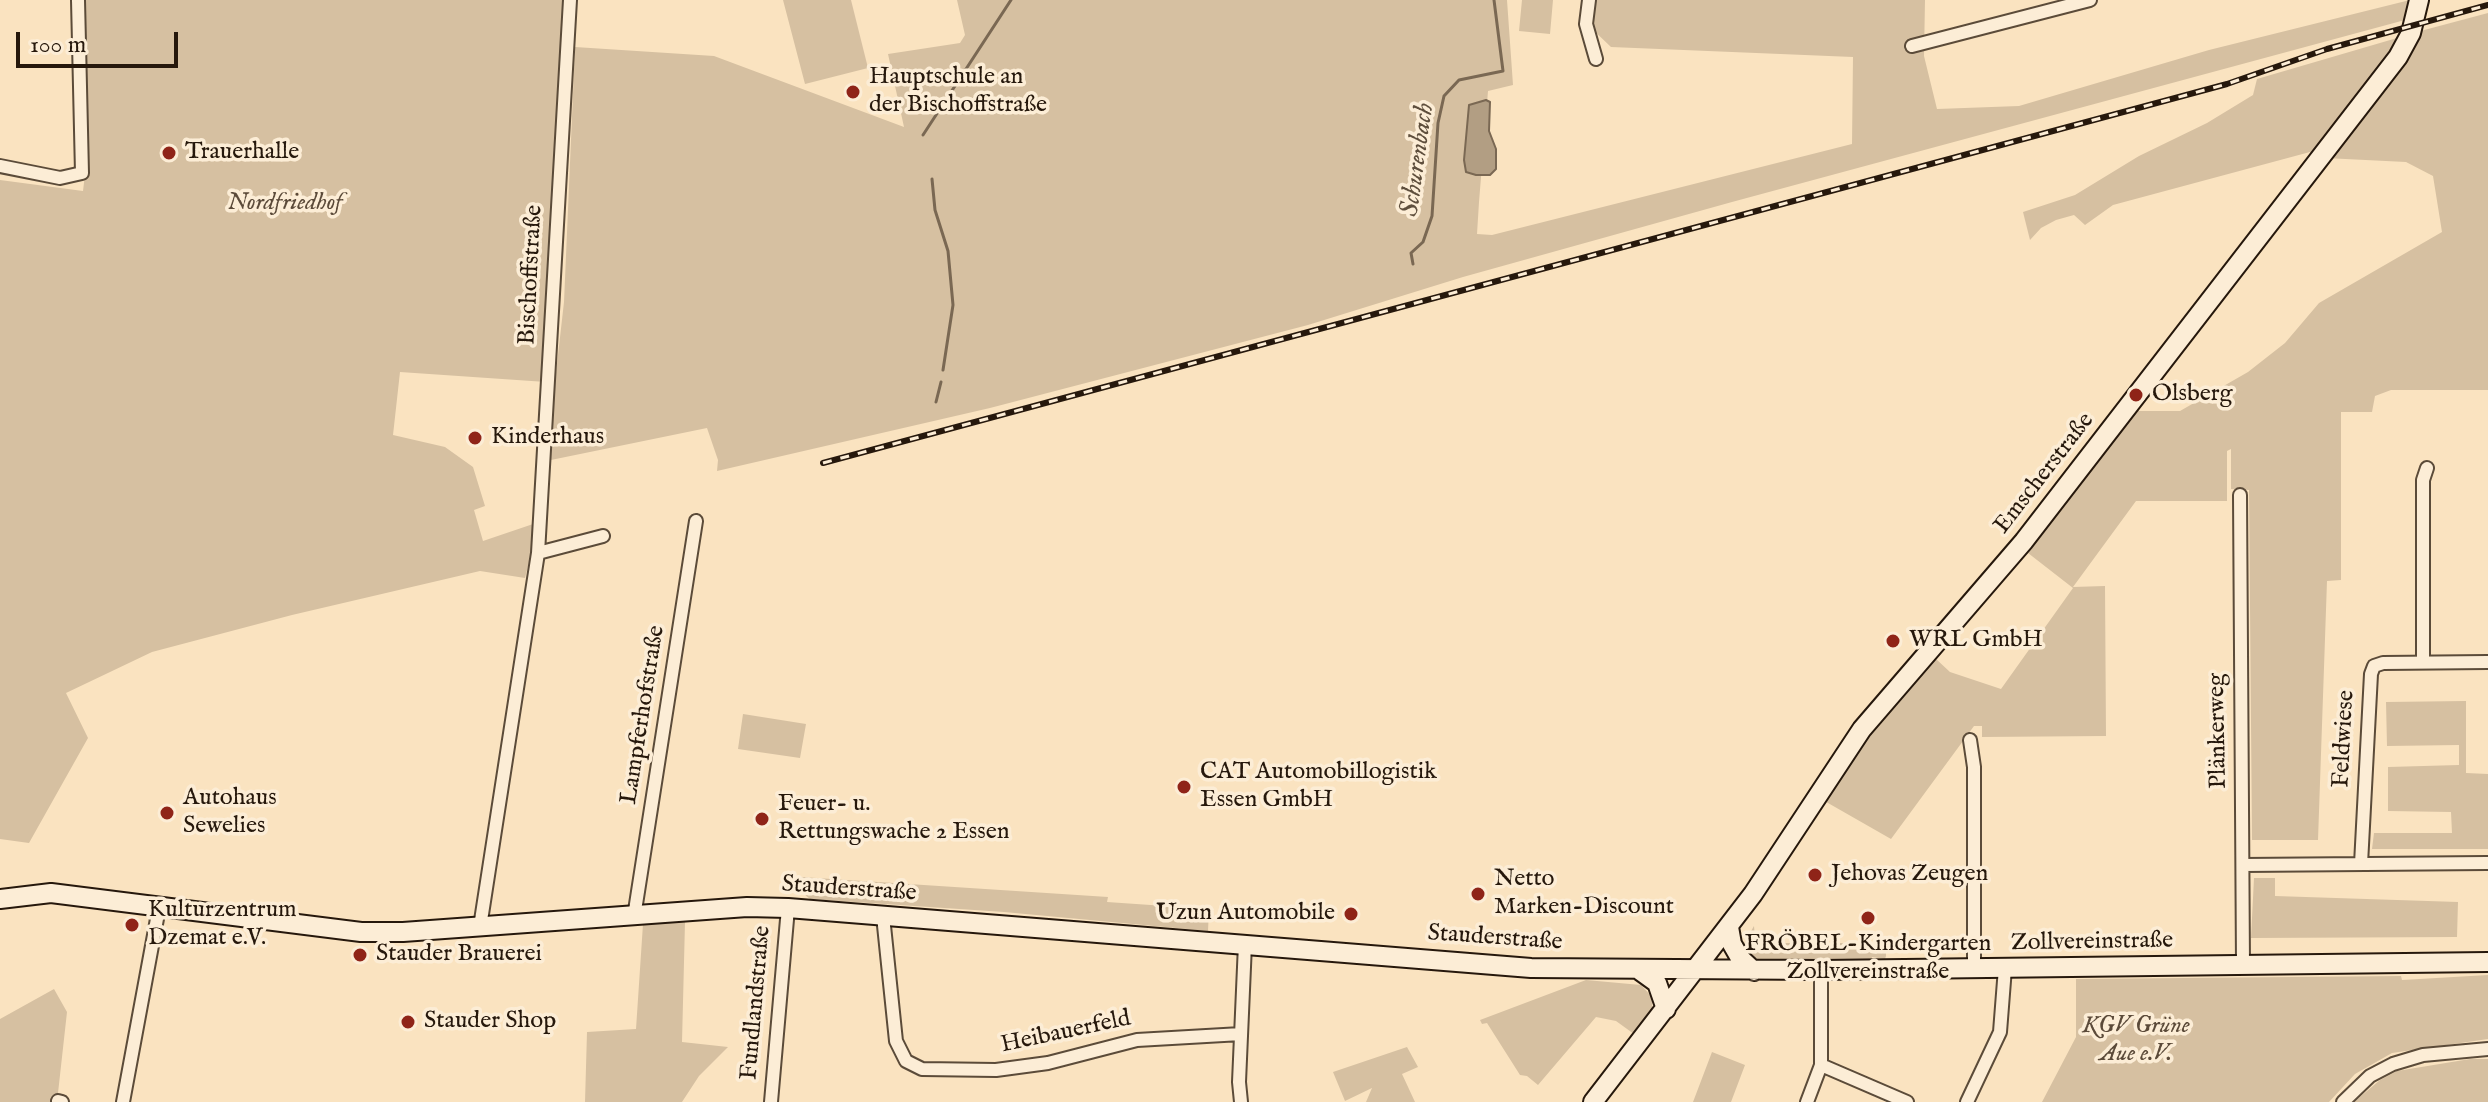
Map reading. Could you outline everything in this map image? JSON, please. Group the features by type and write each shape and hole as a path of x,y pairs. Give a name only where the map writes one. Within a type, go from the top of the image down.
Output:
{"main road":[{"name":"Emscherstraße","path":"1593,1102 1729,927 1791,840 1862,729 2024,541 2398,57 2411,33 2419,0"},
{"name":"Stauderstraße","path":"0,899 51,893 361,932 480,927 747,907 788,908 1500,966 1697,971"},
{"path":"1729,927 1732,944 1740,958 1754,971"},
{"name":"Zollvereinstraße","path":"1697,971 2488,962"},
{"path":"1639,970 1657,983 1666,1009"}],"street":[{"path":"0,166 60,178 82,173 78,0"},
{"name":"Bischoffstraße","path":"480,927 538,553 570,0"},
{"path":"1589,0 1586,24 1596,59"},
{"path":"1912,46 2090,0"},
{"path":"2423,662 2423,480 2427,468"},
{"name":"Plänkerweg","path":"2240,495 2243,965"},
{"name":"Lampferhofstraße","path":"634,917 696,521"},
{"path":"538,553 603,536"},
{"name":"Feldwiese","path":"2361,864 2371,674 2374,666 2383,663 2488,662"},
{"path":"1970,740 1974,767 1974,968"},
{"path":"2243,865 2487,863"},
{"path":"123,1102 159,908"},
{"name":"Fundlandstraße","path":"771,1102 788,908"},
{"name":"Heibauerfeld","path":"883,916 896,1041 906,1061 922,1069 996,1070 1048,1063 1137,1040 1179,1035 1241,1034"},
{"path":"1241,1102 1245,944"},
{"path":"1967,1102 2000,1032 2005,968"},
{"path":"1807,1102 1821,1065 1821,970"},
{"path":"2343,1102 2370,1076 2393,1064 2423,1055 2488,1049"},
{"path":"1821,1065 1907,1102"}],"green space":[{"name":"Nordfriedhof","path":"81,0 568,0 546,382 400,372 393,435 445,447 473,467 485,506 474,510 483,541 539,522 525,578 480,571 292,615 152,652 66,693 88,738 29,843 0,839 0,180 83,191 88,150"},
{"path":"783,0 851,0 868,68 805,84"},
{"path":"957,0 1507,0 1513,85 1488,91 1479,202 1477,234 1492,235 1852,144 1853,57 1611,47 1589,26 1591,0 1925,0 1924,56 1937,109 2019,106 2209,50 2410,0 2405,20 1732,202 1463,277 1308,325 990,408 717,471 718,460 707,428 546,461 564,302 575,47 714,56 904,127 888,54 960,43 965,35"},
{"path":"1522,0 1553,0 1550,34 1519,31"},
{"path":"2488,13 2488,390 2391,390 2375,396 2372,412 2341,412 2341,580 2327,581 2318,840 2252,840 2249,490 2231,489 2231,449 2227,451 2227,501 2136,501 2073,587 2105,586 2106,736 1982,737 1982,726 1974,726 1891,839 1821,799 1875,726 1936,659 1950,672 2001,689 2073,588 2028,553 2137,411 2180,411 2248,372 2285,343 2319,303 2442,232 2433,176 2406,162 2325,158 2413,33"},
{"path":"2397,38 2404,42 2317,155 2310,152 2113,205 2085,225 2074,215 2056,220 2041,228 2030,240 2023,212 2075,195 2139,156 2207,123 2253,95 2257,79"},
{"path":"2466,701 2466,773 2488,774 2488,849 2372,849 2374,833 2452,833 2451,812 2388,811 2388,767 2459,765 2459,745 2387,746 2386,702"},
{"path":"743,714 806,724 800,758 738,749"},
{"path":"801,877 1108,897 1107,902 1209,909 1208,931 1004,912 810,899 800,891"},
{"path":"2254,878 2275,878 2275,896 2458,902 2457,937 2251,938"},
{"path":"685,922 682,1042 728,1047 699,1076 682,1102 585,1102 587,1032 636,1029 643,924"},
{"path":"1754,926 1755,938 1765,943 1846,943 1886,949 1886,956 1885,959 1872,957 1871,960 1761,961 1748,954 1743,945"},
{"name":"KGV Grüne Aue e.V.","path":"2488,975 2488,1039 2392,1053 2355,1074 2329,1102 2042,1102 2076,1037 2076,979 2401,976 2402,980"},
{"path":"1586,980 1641,985 1652,997 1652,1008 1634,1034 1616,1021 1596,1017 1538,1085 1527,1076 1520,1075 1487,1023 1482,1024 1480,1020"},
{"path":"54,989 67,1012 57,1102 0,1102 0,1019"},
{"path":"1407,1047 1418,1067 1402,1074 1415,1102 1366,1102 1372,1088 1345,1101 1333,1072"},
{"path":"1712,1052 1745,1065 1731,1102 1693,1102"},
{"path":"2488,1059 2488,1102 2354,1102 2380,1080 2397,1071"}],"shaded area":[{"path":"1486,100 1490,102 1489,131 1496,149 1496,169 1490,175 1476,175 1466,172 1464,160 1469,105"}],"waterway":[{"path":"923,135 1011,0"},
{"name":"Schurenbach","path":"1413,264 1411,253 1423,242 1432,216 1438,123 1444,96 1459,80 1503,71 1494,0"},
{"path":"932,179 935,210 948,251 953,305 943,370"},
{"path":"936,402 941,382"}],"railway":[{"path":"823,463 2227,84 2327,49 2488,5"}],"place":[{"name":"Hauptschule an der Bischoffstraße","path":"853,92"},
{"name":"Trauerhalle","path":"169,153"},
{"name":"Olsberg","path":"2136,395"},
{"name":"Kinderhaus","path":"475,438"},
{"name":"WRL GmbH","path":"1893,641"},
{"name":"CAT Automobillogistik Essen GmbH","path":"1184,787"},
{"name":"Autohaus Sewelies","path":"167,813"},
{"name":"Feuer- u. Rettungswache 2 Essen","path":"762,819"},
{"name":"Jehovas Zeugen","path":"1815,875"},
{"name":"Netto Marken-Discount","path":"1478,894"},
{"name":"Uzun Automobile","path":"1351,914"},
{"name":"FRÖBEL-Kindergarten Zollvereinstraße","path":"1868,918"},
{"name":"Kulturzentrum Dzemat e.V.","path":"132,925"},
{"name":"Stauder Brauerei","path":"360,955"},
{"name":"Stauder Shop","path":"408,1022"}]}
